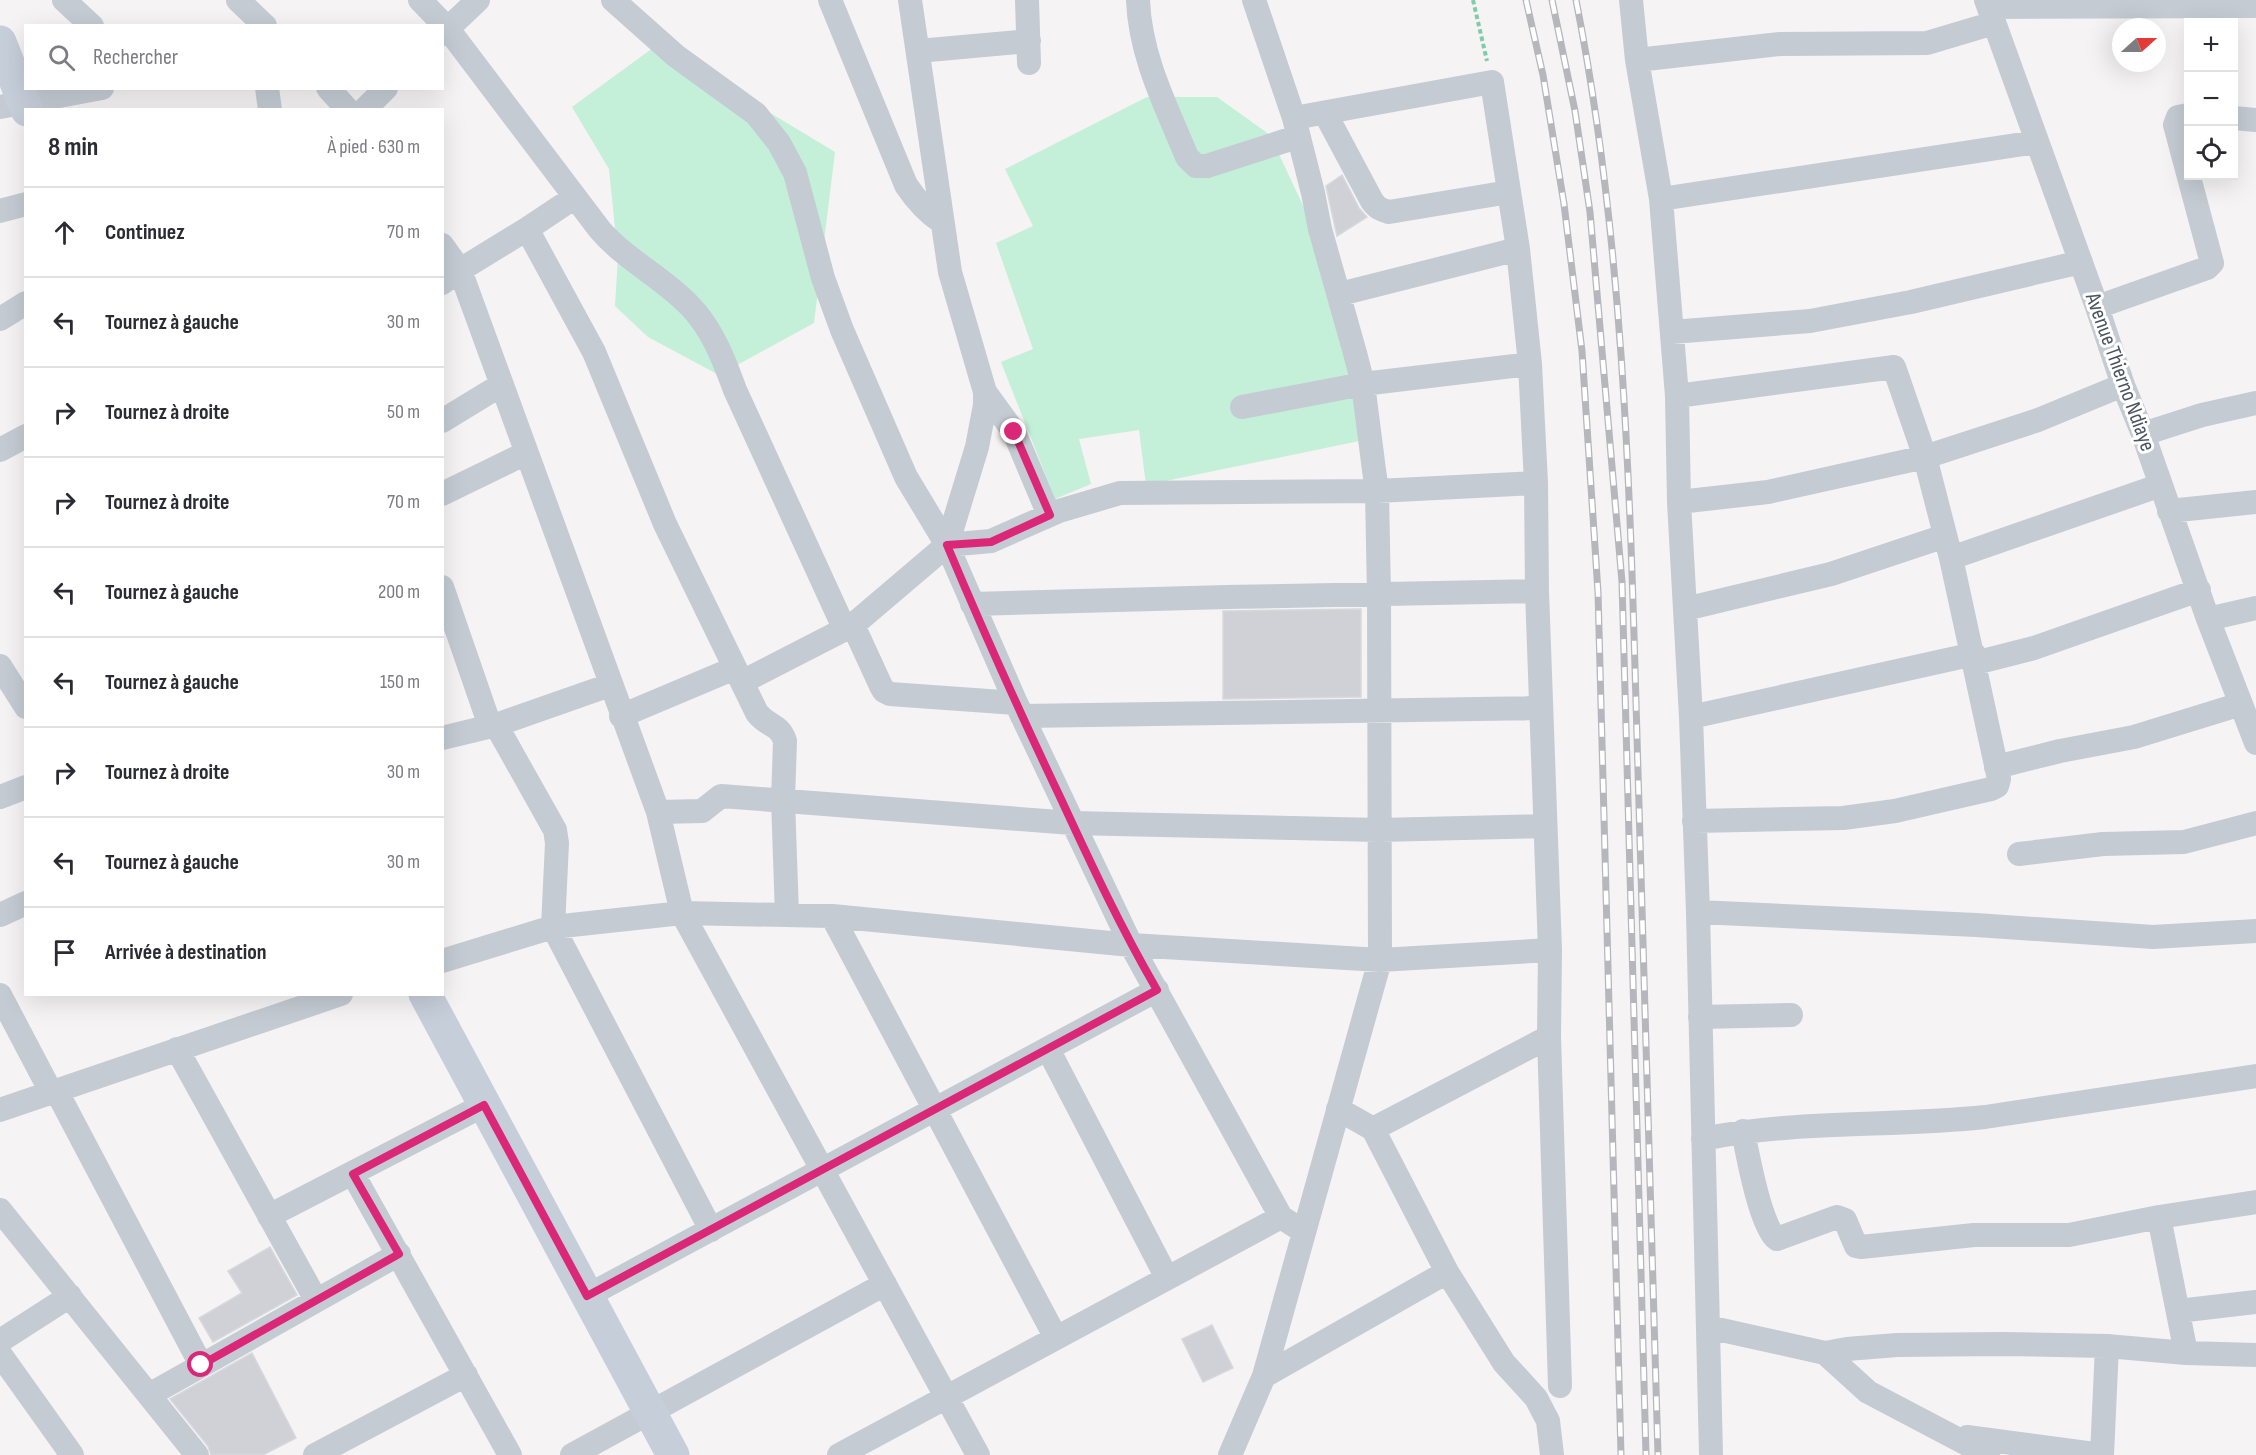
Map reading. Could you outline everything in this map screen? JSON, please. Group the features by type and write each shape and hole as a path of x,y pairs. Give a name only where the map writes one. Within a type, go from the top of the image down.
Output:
{"street":[{"path":"64,0 90,24"},
{"path":"238,0 263,24"},
{"path":"420,0 439,24"},
{"path":"478,0 445,31 612,243 690,306 713,339 725,362 735,390 849,628 884,691 890,694 1019,710 1540,708"},
{"path":"613,0 676,56 756,114 779,143 795,173 823,278 906,477 947,545 1019,710 1072,823 1131,945 1281,1218 1304,1232"},
{"path":"830,0 906,185 916,201 942,222"},
{"path":"621,716 739,675 849,628 947,545 977,447 985,405 985,392 950,272 910,0"},
{"path":"918,51 1029,52 1027,0"},
{"path":"1138,0 1139,23 1148,64 1187,157 1196,166 1207,166 1325,113 1492,82 1518,249 1530,364 1536,483 1540,708 1550,950 1549,1037 1560,1386"},
{"path":"1230,1455 1264,1376 1380,960 1377,491 1363,384 1340,294 1320,229 1295,127 1254,0"},
{"path":"1631,0 1637,60 1661,199 1677,396 1679,502 1691,717 1698,912 1711,1455"},
{"path":"1637,60 1780,44 1927,43 1990,10 2256,6"},
{"name":"Avenue Thierno Ndiaye","path":"1990,10 2123,385 2143,434 2208,619 2256,743"},
{"path":"0,42 17,106 93,90"},
{"path":"267,90 270,108"},
{"path":"330,90 346,108"},
{"path":"366,108 384,90"},
{"path":"1325,113 1372,201 1383,211 1389,212 1509,192"},
{"path":"2097,307 2207,268 2212,263 2175,125 2178,117 2184,116"},
{"path":"2238,118 2256,120"},
{"path":"1661,199 2037,142"},
{"path":"451,276 575,197"},
{"path":"0,211 24,205"},
{"path":"526,229 594,352 665,524 757,713 763,720 782,731 785,741 783,800 787,915"},
{"path":"1340,294 1518,249"},
{"path":"444,252 451,276 501,385 658,812 682,913 978,1455"},
{"path":"1672,332 1810,321 1911,302 2081,262"},
{"path":"0,319 24,304"},
{"path":"1242,407 1363,384 1530,364"},
{"path":"1677,396 1894,367 1925,457 1948,547 1999,779 1997,786 1991,789 1895,811 1843,818 1694,821"},
{"path":"444,420 501,385"},
{"path":"1679,502 1768,492 1925,457 2038,420 2123,385"},
{"path":"985,392 1014,432 1050,515"},
{"path":"2143,434 2202,415 2256,403"},
{"path":"0,450 24,437"},
{"path":"444,493 526,453"},
{"path":"947,545 991,542 1050,515 1091,500 1120,493 1377,491 1536,483"},
{"path":"1685,609 1948,547 2161,485"},
{"path":"2169,511 2256,502"},
{"path":"1691,717 2034,648 2199,590"},
{"path":"972,604 1537,591"},
{"path":"444,592 493,725 555,830 557,843 553,927 711,1230"},
{"path":"2208,619 2256,608"},
{"path":"0,666 24,704"},
{"path":"444,737 493,725 610,685"},
{"path":"1996,767 2060,751 2134,737 2241,704"},
{"path":"0,796 24,788"},
{"path":"658,812 702,811 721,796 1072,823 1379,830 1544,826"},
{"path":"2019,854 2103,844 2184,842 2256,823"},
{"path":"0,915 24,904"},
{"path":"1698,912 1998,926 2153,937 2256,931"},
{"path":"444,960 553,927 682,913 832,916 1131,945 1380,960 1550,950"},
{"path":"832,916 1056,1338"},
{"path":"587,1296 1157,990"},
{"path":"0,995 201,1365"},
{"path":"426,996 673,1455"},
{"path":"0,1110 326,997"},
{"path":"1700,1017 1791,1015"},
{"path":"1373,1129 1549,1037"},
{"path":"177,1049 316,1300"},
{"path":"1048,1049 1167,1278"},
{"path":"1703,1139 1743,1131 1941,1122 1985,1117 2256,1076"},
{"path":"269,1216 484,1105"},
{"path":"1338,1109 1373,1129 1447,1272 1503,1363 1536,1398 1548,1422 1552,1455"},
{"path":"1743,1131 1758,1199 1770,1234 1777,1239 1837,1217 1845,1220 1856,1246 1861,1247 1974,1235 2069,1235 2159,1217 2256,1202"},
{"path":"353,1174 510,1455"},
{"path":"0,1210 197,1455"},
{"path":"2159,1217 2186,1353"},
{"path":"839,1455 1281,1218"},
{"path":"149,1395 399,1254"},
{"path":"1264,1376 1447,1272"},
{"path":"572,1455 885,1284"},
{"path":"0,1341 70,1296"},
{"path":"2178,1311 2256,1302"},
{"path":"1708,1327 1825,1353 1897,1345 2003,1344 2107,1346 2186,1353 2256,1355"},
{"path":"1955,1436 2102,1455 2107,1346"},
{"path":"1825,1353 1868,1392 1988,1455"},
{"path":"0,1354 72,1455"},
{"path":"315,1455 466,1375"}],"path":[{"path":"1473,0 1492,82"}],"green space":[{"path":"657,45 835,152 814,323 719,375 648,337 615,306 618,257 609,169 572,107"},
{"path":"1147,97 1217,97 1270,135 1306,212 1351,352 1364,440 1146,485 1139,430 1079,439 1091,484 1055,499 1001,362 1033,349 996,243 1033,226 1005,169"}],"building":[{"path":"1342,175 1359,208 1367,217 1337,236 1326,186"},
{"path":"1361,609 1361,697 1223,699 1223,611"},
{"path":"270,1247 297,1295 213,1342 199,1318 242,1293 228,1271"},
{"path":"1212,1325 1233,1368 1203,1382 1182,1339"},
{"path":"252,1353 296,1438 263,1455 211,1455 208,1446 170,1399"}],"railway":[{"path":"1526,0 1543,75 1564,204 1582,351 1598,592 1621,1455"},
{"path":"1552,0 1575,111 1590,212 1622,582 1646,1455"},
{"path":"1576,0 1605,183 1622,367 1631,552 1658,1455"}],"route":[{"path":"201,1365 399,1254 353,1174 484,1105 587,1296 1157,990 1131,945 1072,823 1016,703 947,545 991,542 1050,515 1014,432"}]}
